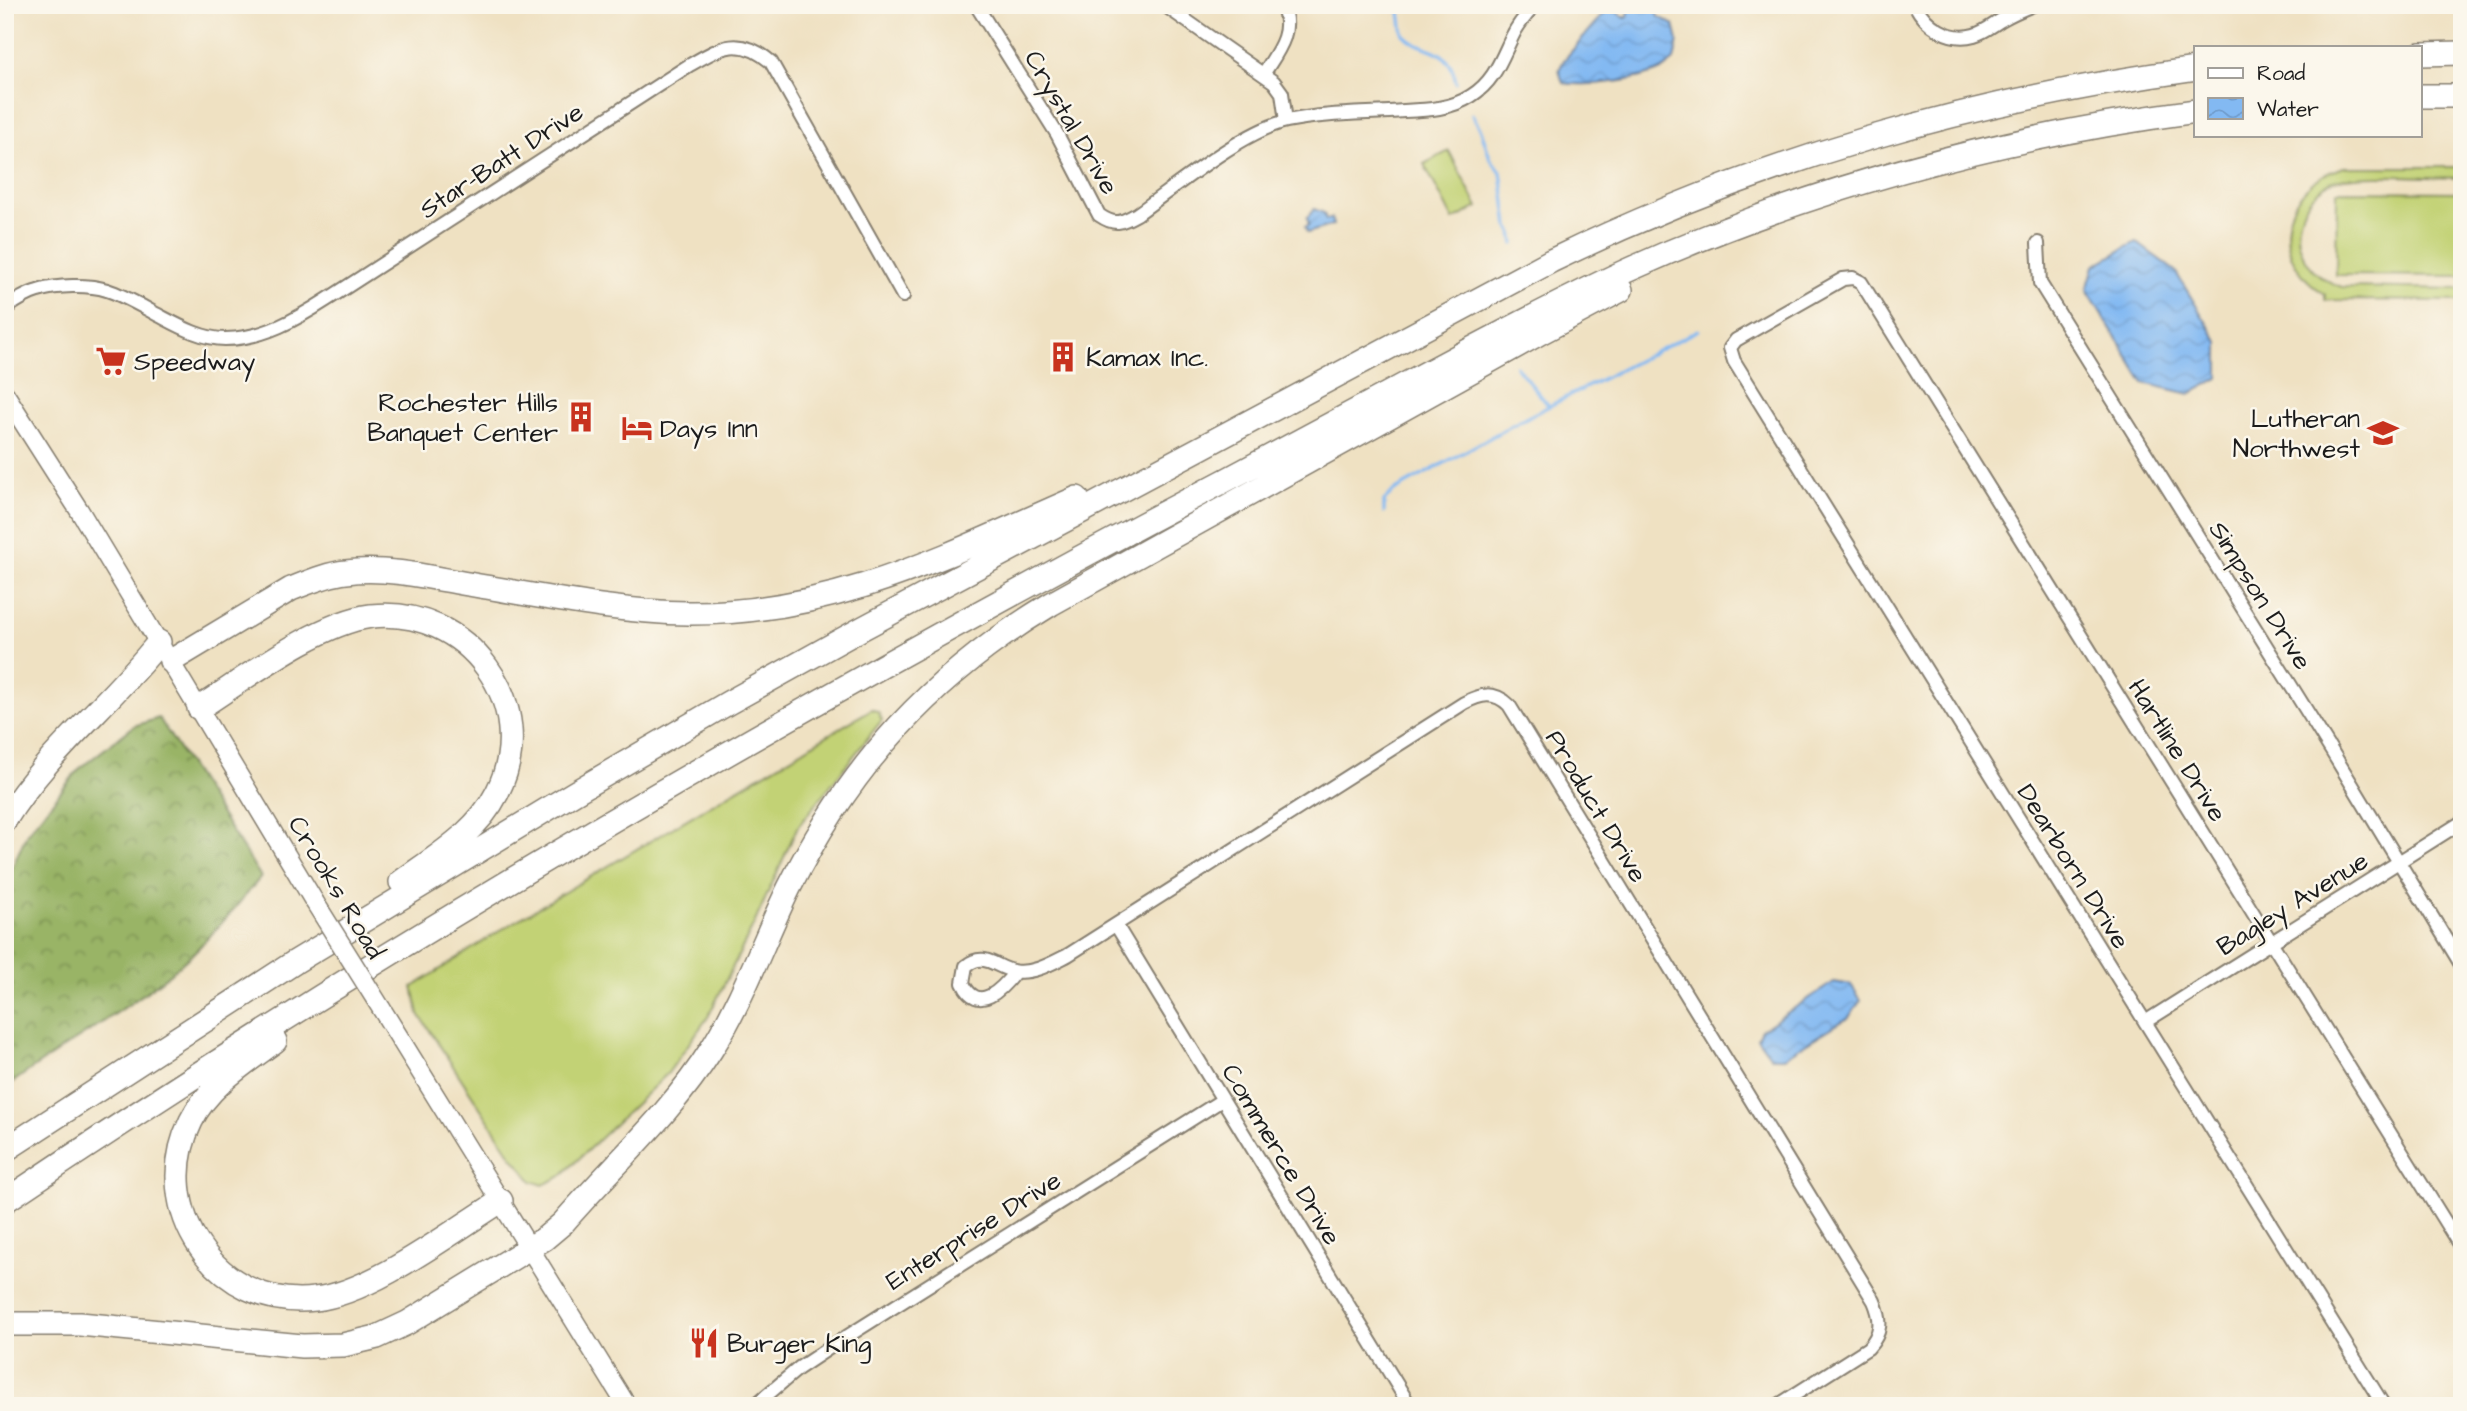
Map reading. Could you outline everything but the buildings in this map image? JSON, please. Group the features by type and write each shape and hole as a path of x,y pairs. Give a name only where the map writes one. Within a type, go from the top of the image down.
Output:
{"highway":[{"path":"2422,54 2462,53"},
{"path":"5,1150 295,962 574,793 729,703 1230,431 1570,251 1741,179 1863,138 1979,107 2089,85 2194,69"},
{"path":"2422,96 2462,96"},
{"path":"5,1201 231,1052 558,851 1018,591 1515,326 1626,272 1761,217 1878,177 1958,155 2092,127 2194,111"},
{"path":"5,1324 80,1324 302,1346 343,1345 377,1337 407,1323 554,1232 665,1111 696,1073 724,1028 788,891 837,803 888,737 950,675 1017,624 1106,573 1539,333 1761,217"},
{"path":"5,820 42,769 126,683 165,652 310,581 346,572 377,570 561,599 661,611 743,611 813,600 862,588 918,568 1230,431"},
{"path":"199,708 323,632 339,624 371,616 418,619 446,630 475,652 498,685 508,714 509,752 503,780 489,806 468,831 452,844 295,962"},
{"path":"385,956 225,1079 202,1104 187,1130 179,1157 180,1202 189,1230 207,1257 230,1278 244,1286 272,1297 316,1299 347,1292 378,1277 502,1201"}],"main road":[{"name":"Crooks Road","path":"5,394 165,652 314,901 627,1406"}],"street":[{"name":"Crystal Drive","path":"976,5 1057,134 1095,209 1109,222 1123,222 1244,140 1286,121"},
{"path":"1164,5 1274,82 1282,93 1286,121 1434,109 1457,104 1476,93 1490,80 1498,69 1513,34 1535,5"},
{"path":"1264,73 1286,33 1287,18 1282,5"},
{"path":"1915,5 1925,21 1933,27 1950,34 1966,36 2034,5"},
{"name":"Star-Batt Drive","path":"5,309 36,291 78,287 105,289 189,331 222,339 246,338 300,317 688,66 726,47 743,46 757,50 771,62 903,296"},
{"name":"Simpson Drive","path":"2038,243 2040,283 2462,966"},
{"name":"Hartline Drive","path":"1730,348 1736,340 1843,279 1853,278 1861,282 2462,1249"},
{"name":"Dearborn Drive","path":"1730,348 1741,373 2384,1406"},
{"name":"Product Drive","path":"1015,972 1041,969 1068,955 1464,703 1485,694 1502,698 1509,705 1874,1301 1880,1315 1881,1328 1868,1348 1777,1406"},
{"name":"Bagley Avenue","path":"2145,1022 2462,822"},
{"name":"Commerce Drive","path":"1116,925 1409,1406"},
{"name":"Enterprise Drive","path":"754,1406 824,1351 1222,1100"}],"green space":[{"path":"1449,151 1478,207 1453,220 1424,164"},
{"path":"2344,167 2462,167 2462,178 2359,177 2344,178 2323,186 2305,206 2299,227 2298,239 2302,251 2314,271 2342,287 2462,289 2462,301 2325,300 2325,294 2306,279 2294,261 2288,243 2288,224 2294,206 2305,189 2322,176"},
{"path":"2337,191 2462,192 2462,276 2336,275"},
{"path":"872,709 878,712 882,720 797,828 708,1017 668,1073 560,1177 543,1185 532,1181 511,1155 419,1014 413,987 504,928"},
{"path":"159,718 261,877 208,938 168,975 5,1088 5,884 27,833 79,769 134,726"}],"water":[{"path":"1626,5 1654,5 1658,16 1674,25 1678,41 1674,60 1661,70 1626,80 1563,83 1559,70 1564,60 1608,9 1613,8 1623,17 1627,17 1629,14"},
{"path":"1314,209 1324,213 1326,220 1331,218 1333,225 1307,233 1307,218"},
{"path":"2136,242 2175,271 2219,343 2219,378 2190,394 2144,383 2087,290 2094,266"},
{"path":"1834,982 1851,985 1861,1000 1849,1017 1784,1057 1771,1057 1757,1038 1761,1030"}],"waterway":[{"path":"1399,5 1403,34 1448,61 1456,82"},
{"path":"1472,114 1481,130 1490,158 1501,172 1508,226 1514,244"},
{"path":"1384,512 1384,501 1394,491 1518,422 1698,330"},
{"path":"1516,366 1549,406"}],"place":[{"name":"Kamax Inc.","path":"1063,357"},
{"name":"Speedway","path":"111,361"},
{"name":"Rochester Hills Banquet Center","path":"581,417"},
{"name":"Days Inn","path":"637,428"},
{"name":"Lutheran Northwest","path":"2383,433"},
{"name":"Burger King","path":"704,1343"}]}
